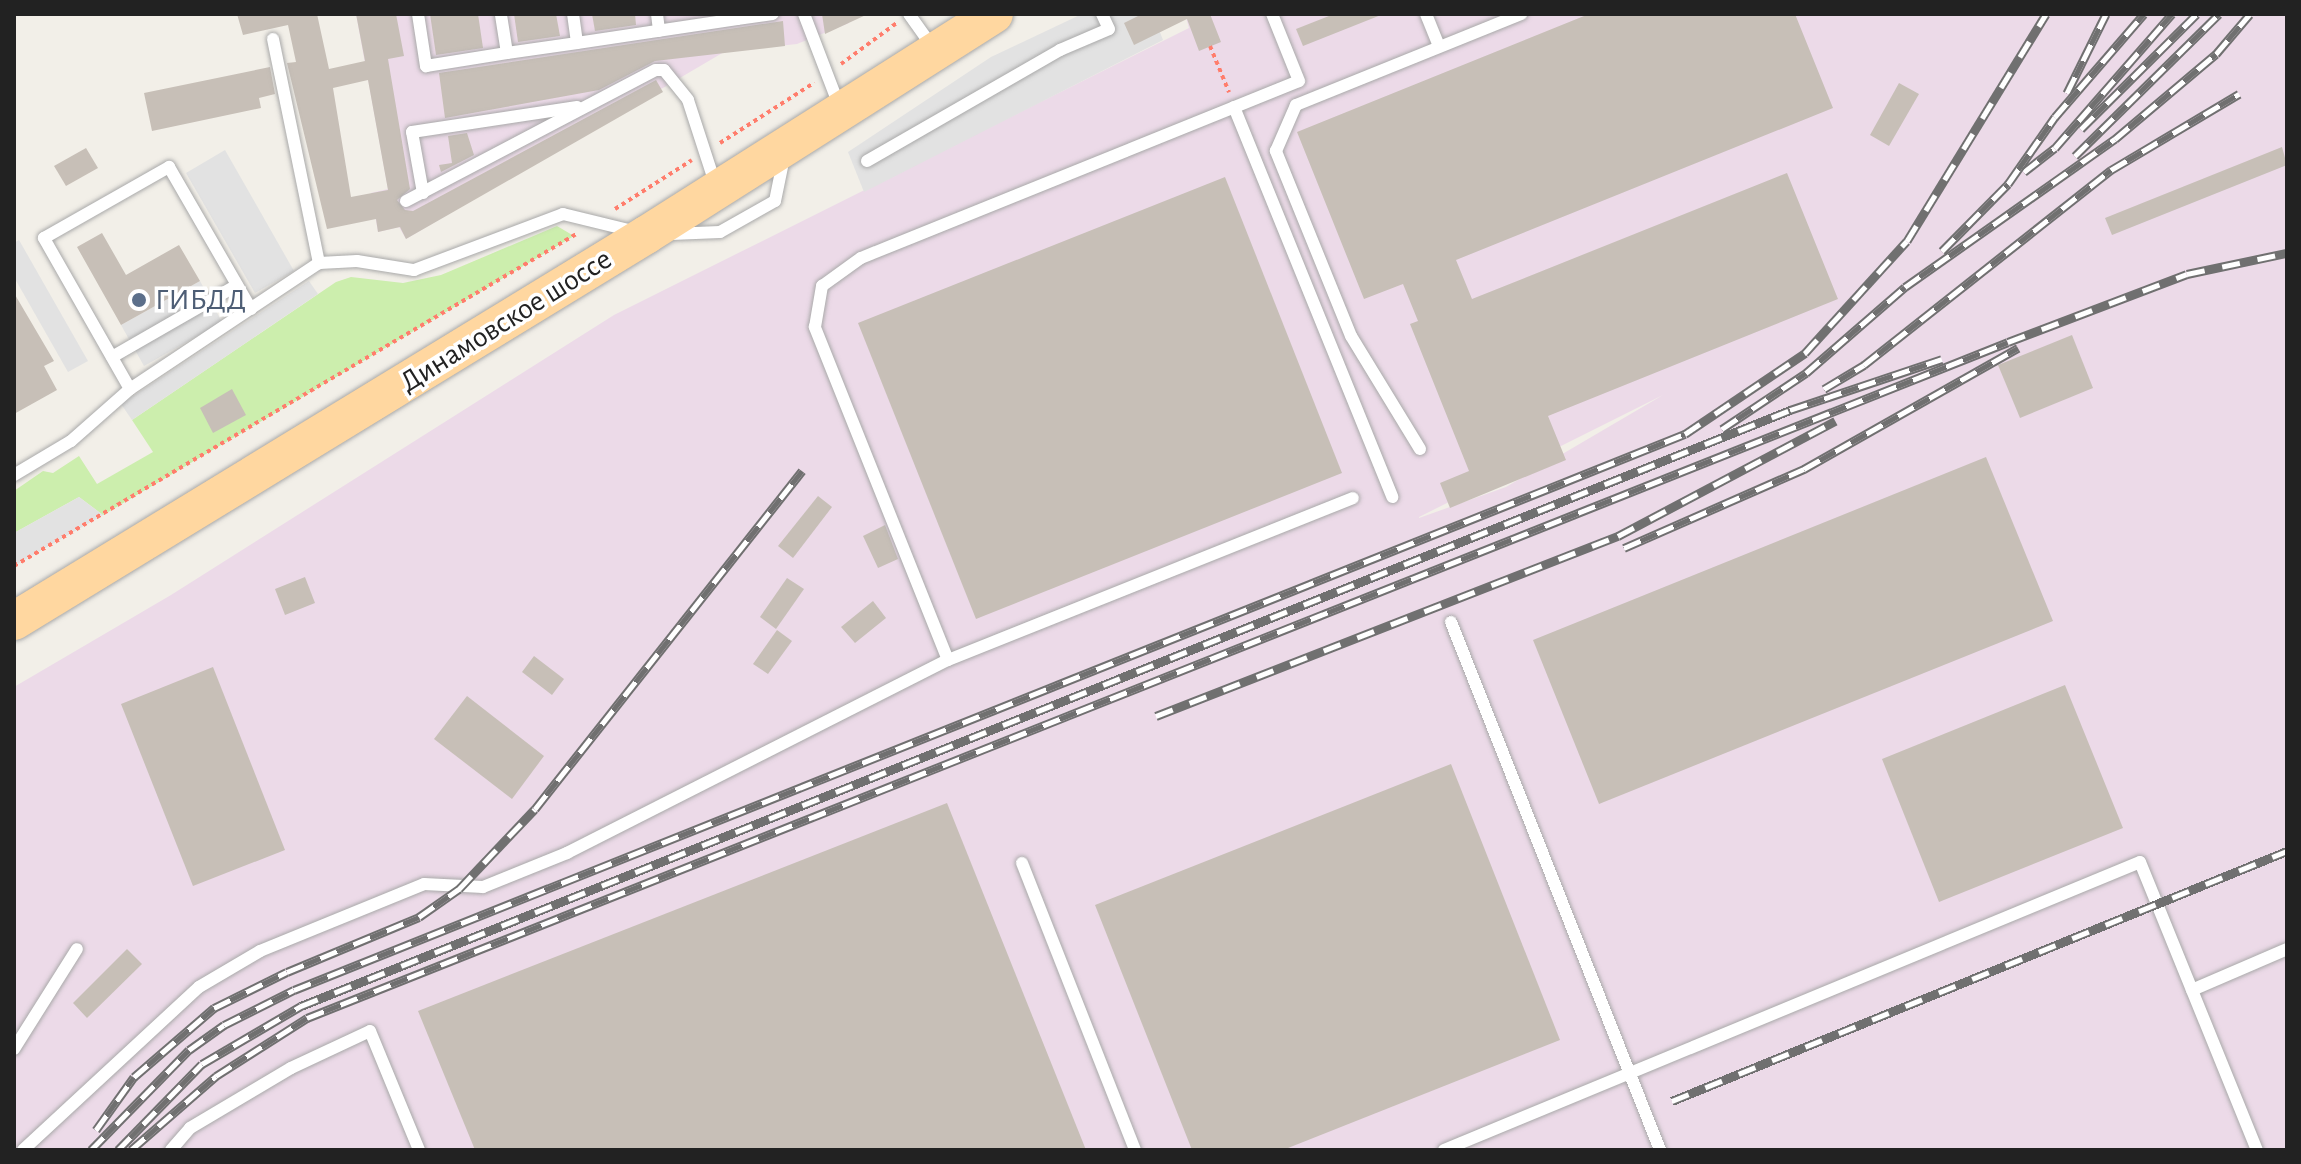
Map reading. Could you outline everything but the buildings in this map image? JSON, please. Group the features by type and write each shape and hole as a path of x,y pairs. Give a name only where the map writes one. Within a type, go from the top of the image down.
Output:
{"main road":[{"name":"Динамовское шоссе","path":"14,621 646,235 994,14"}],"lane":[{"path":"418,14 426,66 773,14"},
{"path":"501,14 507,53"},
{"path":"573,14 577,43"},
{"path":"657,14 659,31"},
{"path":"804,14 829,72 841,112"},
{"path":"909,14 936,51"},
{"path":"867,161 1060,50 1109,29 1102,14"},
{"path":"948,660 815,327 822,286 861,258 1299,81 1272,14"},
{"path":"1426,14 1439,47"},
{"path":"1420,449 1351,336 1276,151 1296,105 1521,14"},
{"path":"273,39 319,263"},
{"path":"406,201 664,70 688,100 717,189"},
{"path":"423,193 412,132 590,105"},
{"path":"1234,107 1392,497"},
{"path":"14,475 71,441 130,389 319,263 357,261 414,270 444,263 540,219 563,214 597,219 646,235 720,232 775,201 787,146"},
{"path":"130,389 44,238 169,167 251,309"},
{"path":"112,357 237,285"},
{"path":"23,1150 199,987 260,951 424,884 483,887 567,853 948,660 1353,498"},
{"path":"1451,622 1660,1150"},
{"path":"1444,1150 1627,1070 2140,862 2257,1150"},
{"path":"1022,863 1135,1150"},
{"path":"14,1049 77,949"},
{"path":"2192,990 2287,949"},
{"path":"171,1150 190,1128 291,1068 370,1031 419,1150"}],"path":[{"path":"14,566 597,219 829,72 909,14"},
{"path":"1210,46 1234,107"}],"shaded area":[{"path":"356,14 847,14 849,23 797,44 724,52 406,239 399,227 378,232 371,193 388,189"},
{"path":"1082,14 1153,14 1163,40 864,192 848,152 991,57"},
{"path":"1185,14 2287,14 2287,1150 14,1150 14,687 171,595 614,315 1189,28","holes":["1663,395 1506,487 1419,518"]},
{"path":"225,150 294,271 255,293 186,173"},
{"path":"19,240 88,361 68,372 14,277 14,243"},
{"path":"200,281 222,322 144,366 121,325"},
{"path":"309,281 318,294 132,420 121,404"},
{"path":"79,497 103,515 14,566 14,533"}],"green space":[{"path":"557,226 574,236 103,515 79,497 14,533 14,491 43,471 53,473 79,456 97,484 153,452 132,420 336,282 351,277 403,283 441,275"}],"railway":[{"path":"91,1150 189,1050 224,1025 294,990 1685,434 1805,353 1907,241 2046,14"},
{"path":"2067,93 2106,14"},
{"path":"1942,251 2008,184 2055,117 2144,14"},
{"path":"2024,172 2055,148 2172,14"},
{"path":"2081,129 2197,14"},
{"path":"2075,156 2219,14"},
{"path":"1722,429 1806,373 1905,287 2115,139 2216,54 2250,14"},
{"path":"1824,389 1864,365 2111,170 2239,94"},
{"path":"131,1150 216,1076 307,1018 2008,342 2187,274 2287,253"},
{"path":"1624,548 1804,469 2018,348"},
{"path":"118,1150 202,1064 301,1006 1790,410 1942,359"},
{"path":"1156,716 1618,536 1835,421"},
{"path":"96,1130 134,1077 214,1008 287,972 419,917 459,889 535,809 802,471"},
{"path":"1672,1101 2287,851"}],"place":[{"name":"ГИБДД","path":"139,300"}]}
